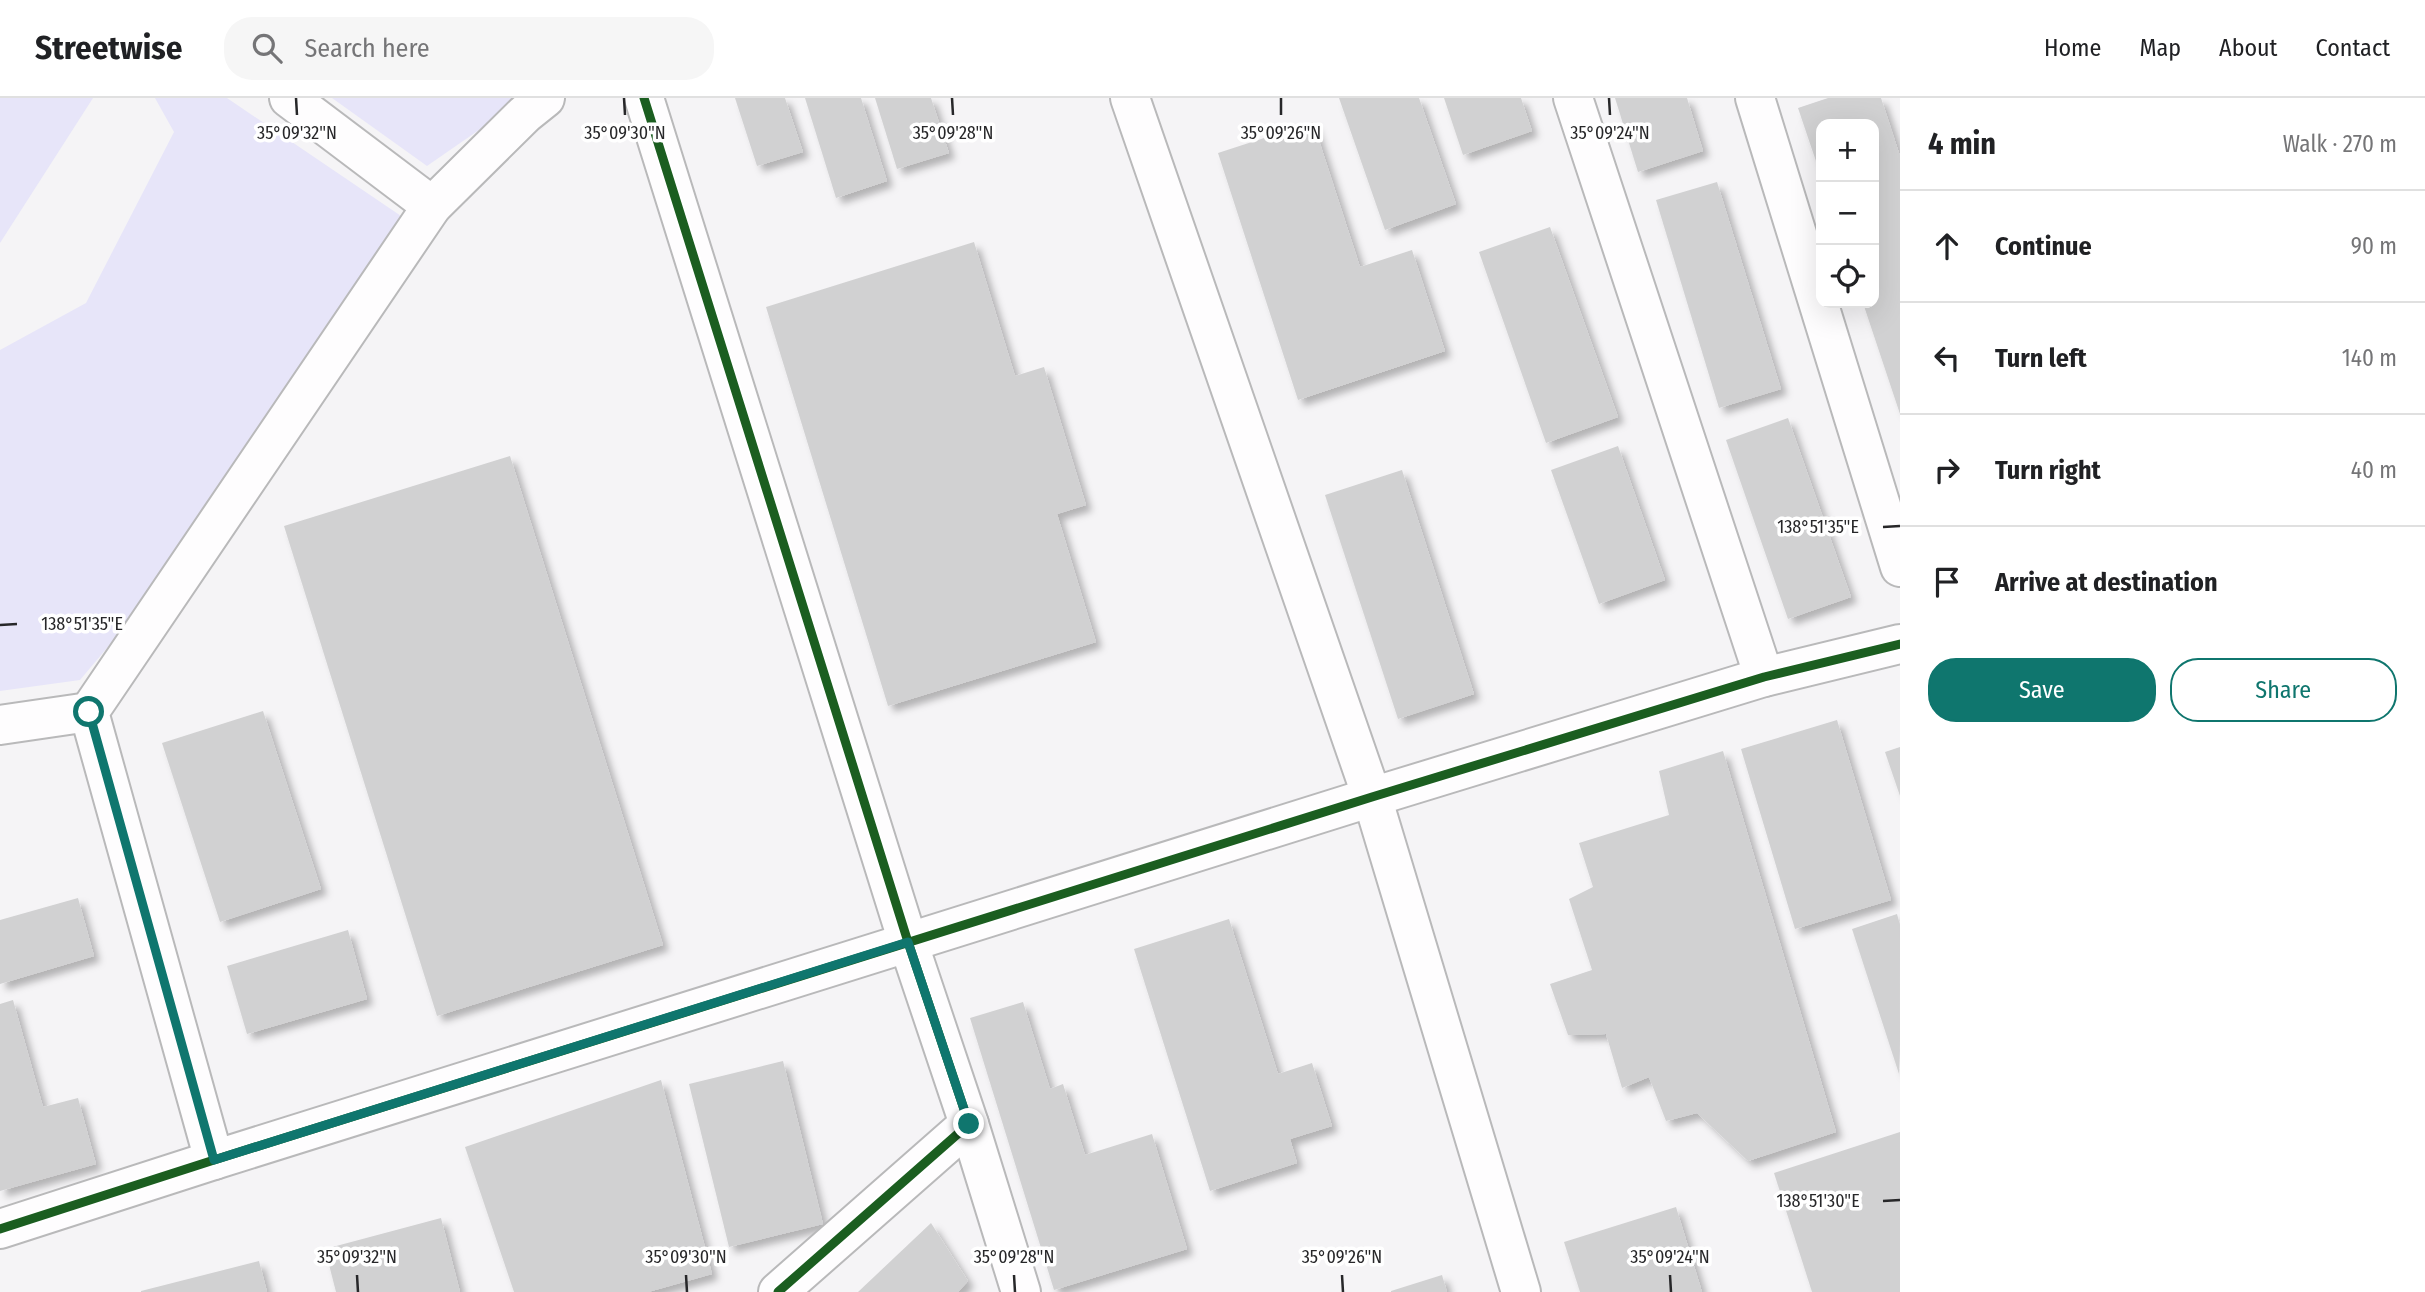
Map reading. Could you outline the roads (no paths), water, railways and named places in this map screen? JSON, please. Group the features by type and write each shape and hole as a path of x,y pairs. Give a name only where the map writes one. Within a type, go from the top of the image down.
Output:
{"street":[{"path":"289,98 419,197"},
{"path":"214,1160 89,712 419,197 545,98"},
{"path":"644,98 908,942 969,1124 1021,1292"},
{"path":"1130,98 1372,797 1521,1292"},
{"path":"1573,98 1764,677"},
{"path":"1755,98 1900,567"},
{"path":"0,1229 1372,797 1764,677 1900,644"},
{"path":"0,725 89,712"},
{"path":"778,1292 969,1124"}]}
